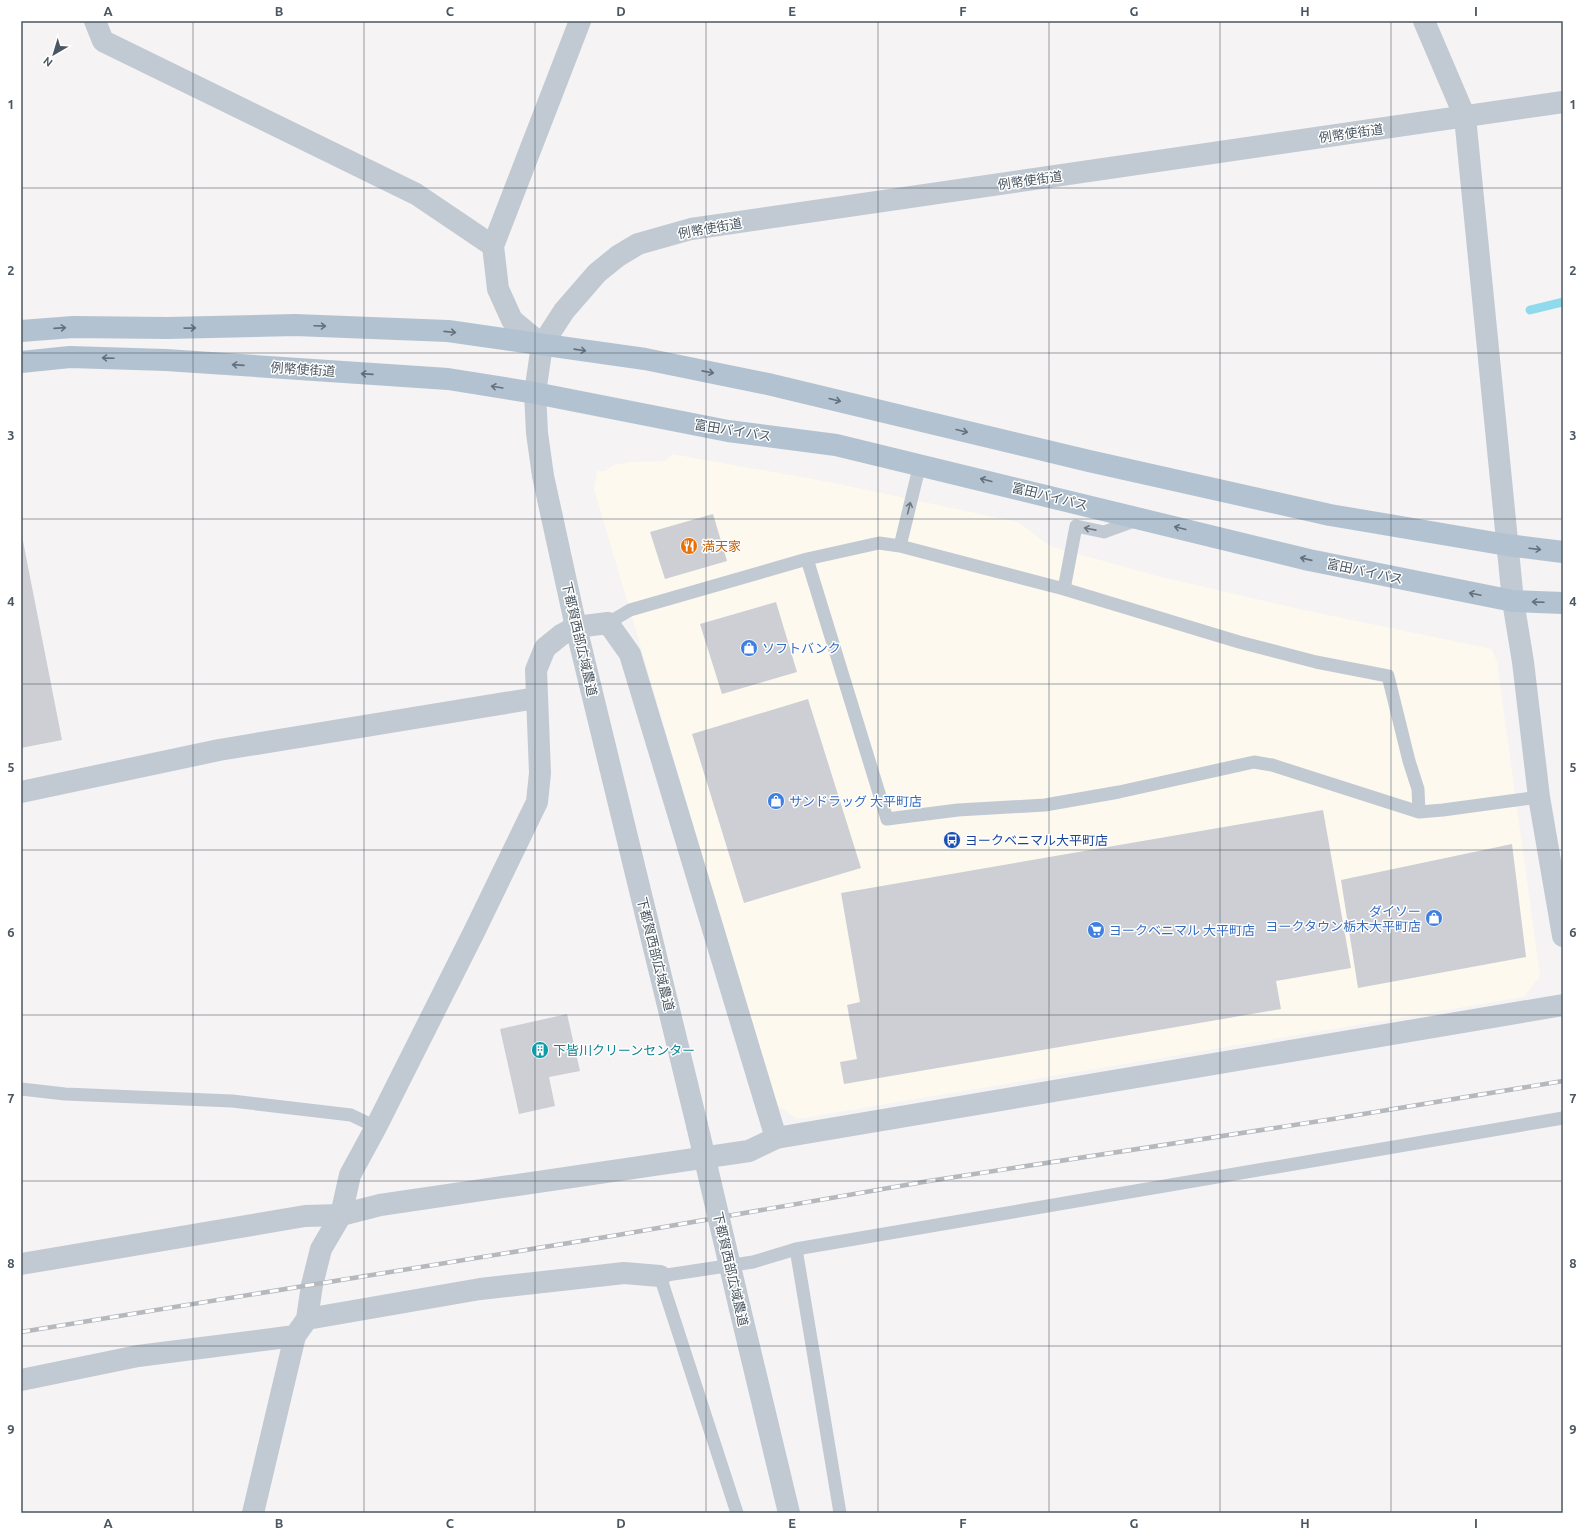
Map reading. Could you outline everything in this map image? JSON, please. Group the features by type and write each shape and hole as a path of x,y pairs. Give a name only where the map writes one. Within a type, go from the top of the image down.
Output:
{"main road":[{"path":"21,331 73,327 167,328 295,325 448,331 645,359 768,384 1089,461 1330,515 1507,545 1563,552"},
{"name":"例幣使街道","path":"21,362 70,357 166,360 448,379 535,393"},
{"name":"富田バイパス","path":"535,393 728,431 836,445 920,464 1309,560 1513,602 1563,603"}],"street":[{"path":"96,21 103,41 416,194 494,246"},
{"path":"542,345 512,320 498,289 494,246 580,21"},
{"path":"1424,21 1465,117 1513,602 1523,662 1539,797 1563,936"},
{"name":"例幣使街道","path":"535,393 542,345 580,291 618,256 638,244 691,229 1563,102"},
{"name":"下都賀西部広域農道","path":"535,393 536,433 543,476 576,627 697,1125 789,1513"},
{"path":"253,1513 321,1248 341,1215 350,1175 376,1127 536,802 540,773 536,670 545,648 561,635 576,627 608,623 630,654 776,1138"},
{"path":"21,792 219,750 536,698"},
{"path":"21,1264 305,1216 341,1215 380,1205 749,1151 776,1138 1563,1005"},
{"path":"21,1380 138,1356 301,1328 480,1289 624,1273 660,1276"}],"lane":[{"path":"900,546 920,464"},
{"path":"1064,590 1076,526 1104,532 1141,519"},
{"path":"608,623 630,610 807,559 879,542 900,546 1064,590 1239,642 1316,662 1388,676 1409,761 1418,789 1419,812"},
{"path":"807,559 887,819 958,810 1045,806 1119,792 1254,762 1272,765 1419,812 1539,797"},
{"path":"21,1089 65,1094 232,1101 352,1116 376,1127"},
{"path":"737,1513 660,1276 753,1262 796,1249 1563,1118"},
{"path":"796,1249 840,1513"}],"shaded area":[{"path":"672,454 834,483 1018,522 1050,546 1157,576 1299,609 1492,649 1497,662 1540,976 1524,997 797,1119 776,1104 594,489 597,471 605,471 613,465 631,462 665,461"}],"building":[{"name":"満天家","path":"713,514 727,561 665,579 650,532"},
{"path":"21,531 62,740 21,748"},
{"name":"ソフトバンク","path":"776,602 797,672 722,694 700,624"},
{"name":"サンドラッグ 大平町店","path":"808,699 861,868 744,903 692,734"},
{"name":"ヨークベニマル 大平町店","path":"1323,810 1351,968 1276,981 1281,1009 844,1084 840,1062 857,1059 847,1005 860,1002 841,893"},
{"name":"ダイソー ヨークタウン栃木大平町店","path":"1512,844 1526,957 1358,988 1341,880"},
{"name":"下皆川クリーンセンター","path":"567,1014 580,1071 549,1077 555,1106 519,1114 500,1029"}],"waterway":[{"path":"1530,310 1563,302"}],"railway":[{"path":"21,1332 618,1235 929,1181 1333,1119 1563,1081"}],"place":[{"name":"満天家","path":"689,546"},
{"name":"ソフトバンク","path":"749,648"},
{"name":"サンドラッグ 大平町店","path":"776,801"},
{"name":"ヨークベニマル大平町店","path":"952,840"},
{"name":"ダイソー ヨークタウン栃木大平町店","path":"1434,918"},
{"name":"ヨークベニマル 大平町店","path":"1096,930"},
{"name":"下皆川クリーンセンター","path":"540,1050"}]}
